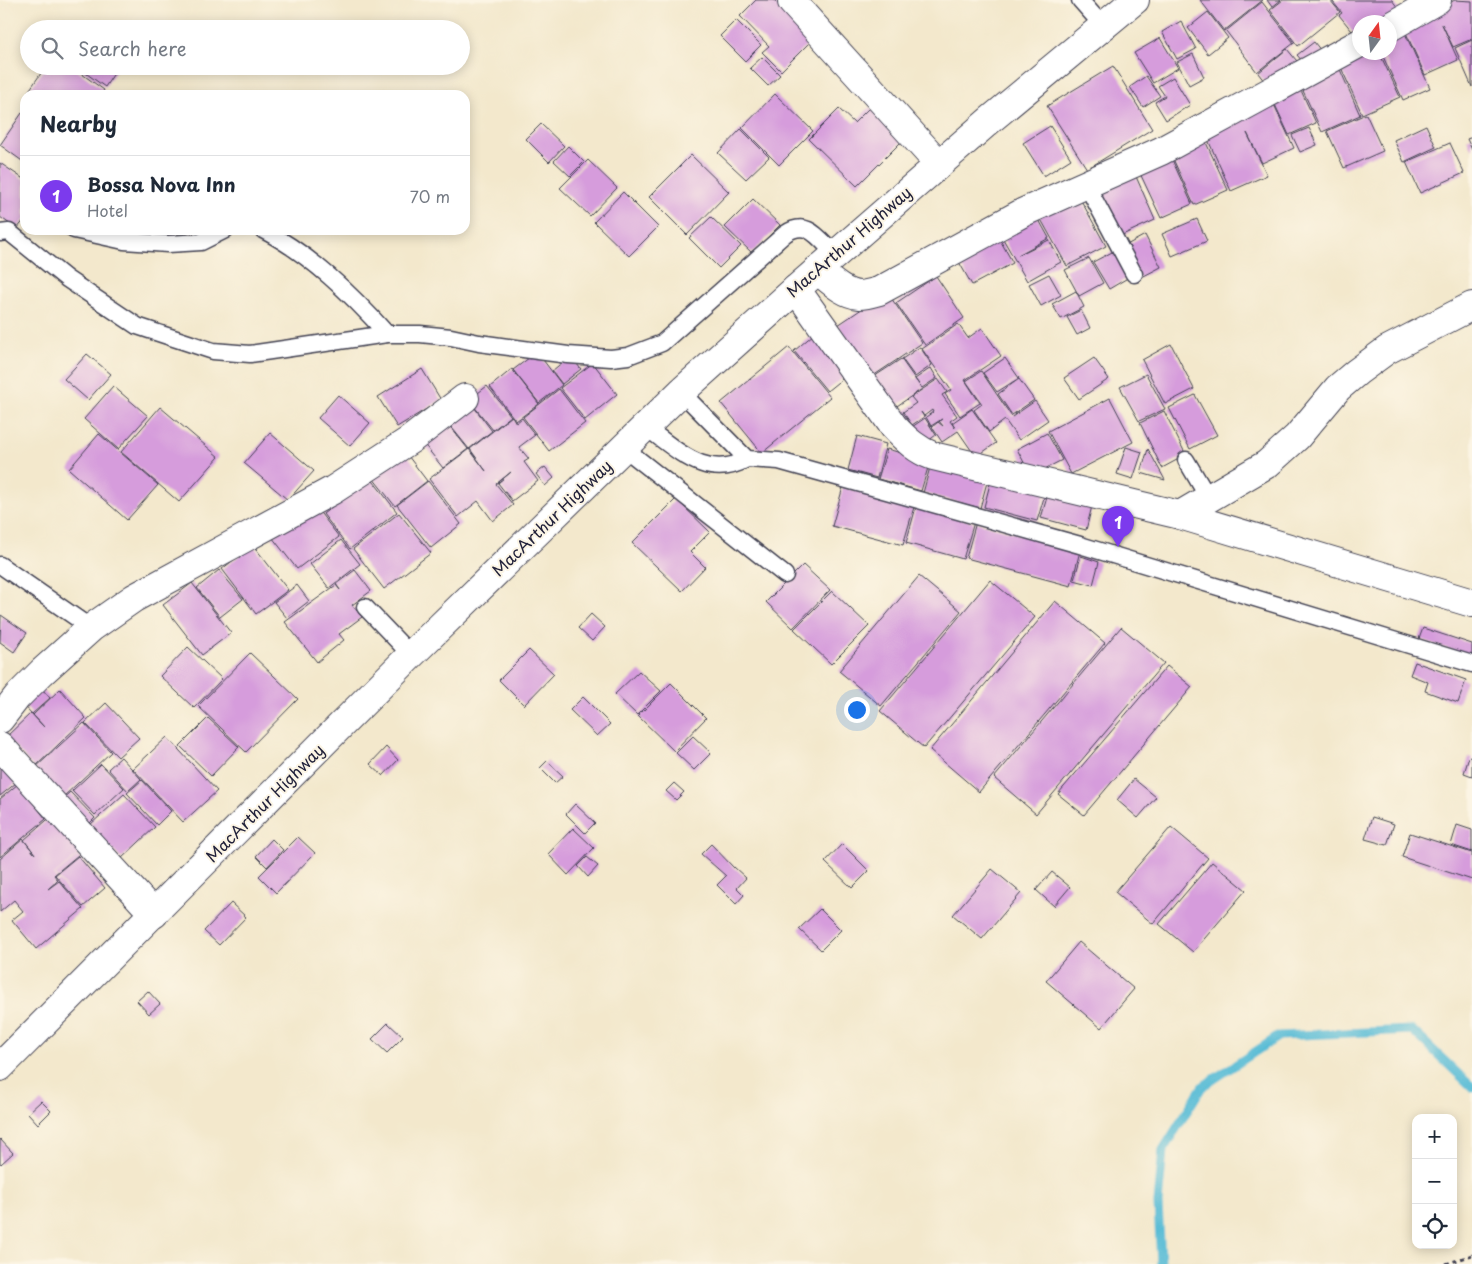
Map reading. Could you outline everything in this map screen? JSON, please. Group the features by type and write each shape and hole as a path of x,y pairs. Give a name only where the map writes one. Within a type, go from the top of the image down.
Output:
{"main road":[{"name":"MacArthur Highway","path":"0,1067 411,655 682,392 826,262 939,164 1135,0"},
{"path":"1397,23 1437,0"},
{"path":"792,2 939,164"},
{"path":"826,262 842,290 860,295 879,291 1024,212 1162,151 1352,47"},
{"path":"796,289 894,427 914,447 922,452 1180,515 1472,603"},
{"path":"1180,515 1267,464 1297,437 1338,388 1386,350 1472,306"},
{"path":"0,719 17,697 42,672 91,628 134,598 355,476 410,440 465,398"},
{"path":"0,746 154,914"}],"lane":[{"path":"1080,0 1103,26"},
{"path":"1086,184 1134,274"},
{"path":"21,235 67,279 137,326 213,351 250,354 387,334 420,334 451,337 568,356 610,358 628,356 662,343 794,228 802,227 809,229 826,262"},
{"path":"0,233 8,232 20,235"},
{"path":"97,235 124,241 168,244 201,242 215,235"},
{"path":"273,235 320,268 366,309 387,334"},
{"path":"682,392 747,460"},
{"path":"645,427 696,463 712,468 737,465 747,460 779,461 1052,537 1472,664"},
{"path":"624,448 785,575"},
{"path":"1186,460 1209,498"},
{"path":"0,565 91,628"},
{"path":"365,607 411,655"}],"path":[{"path":"1446,1264 1472,1255"}],"building":[{"path":"756,0 774,0 813,39 781,71 762,52 769,46 740,16"},
{"path":"1200,0 1263,0 1224,31"},
{"path":"1267,0 1281,0 1272,7"},
{"path":"1283,0 1330,0 1340,12 1298,46 1270,10"},
{"path":"1333,0 1392,0 1401,12 1395,15 1352,15 1352,31 1339,15 1342,13"},
{"path":"1455,0 1472,1 1472,39 1453,47 1442,24 1458,60 1425,75 1402,24"},
{"path":"1262,2 1294,43 1257,72 1226,31"},
{"path":"1208,12 1228,38 1208,54 1188,28"},
{"path":"736,20 761,45 745,61 720,36"},
{"path":"1181,21 1196,49 1177,59 1162,32"},
{"path":"1404,31 1430,88 1403,100 1385,60 1397,60 1397,34"},
{"path":"1160,38 1178,68 1153,83 1134,53"},
{"path":"1472,40 1472,87 1455,48"},
{"path":"1314,42 1325,56 1309,69 1297,55"},
{"path":"1287,49 1301,66 1271,90 1258,73"},
{"path":"1193,54 1204,77 1189,85 1177,62"},
{"path":"762,57 780,75 768,86 750,68"},
{"path":"1352,57 1352,60 1383,60 1400,97 1362,114 1339,63"},
{"path":"1338,65 1360,115 1322,132 1299,82"},
{"path":"1113,66 1152,129 1087,169 1047,106"},
{"path":"40,75 83,75 104,90 29,90"},
{"path":"88,75 113,75 105,87"},
{"path":"1146,76 1160,96 1143,107 1130,87"},
{"path":"1173,77 1190,105 1166,120 1155,102 1165,96 1158,86"},
{"path":"1298,84 1316,123 1289,135 1271,96"},
{"path":"775,94 813,131 779,165 742,128"},
{"path":"1272,100 1294,148 1262,163 1247,133 1267,175 1231,191 1204,131"},
{"path":"870,107 903,140 857,186 809,139 839,109 854,123"},
{"path":"1366,114 1383,151 1344,168 1327,131"},
{"path":"20,116 20,159 0,145"},
{"path":"541,124 564,146 549,162 526,139"},
{"path":"1426,125 1436,147 1404,162 1394,140"},
{"path":"1050,126 1071,159 1044,176 1023,143"},
{"path":"1309,128 1317,145 1300,152 1292,135"},
{"path":"741,129 769,157 746,179 718,153"},
{"path":"1202,134 1228,190 1194,205 1169,150"},
{"path":"1472,137 1472,150 1467,139"},
{"path":"1450,143 1464,173 1420,193 1406,162"},
{"path":"568,146 584,162 570,176 554,161"},
{"path":"1169,153 1192,204 1161,218 1137,167"},
{"path":"691,155 729,192 687,235 649,197"},
{"path":"588,160 617,188 590,216 560,188"},
{"path":"0,163 20,177 20,225 17,229 0,217"},
{"path":"1134,172 1155,220 1118,237 1096,189"},
{"path":"623,192 658,227 629,256 594,222"},
{"path":"1077,193 1106,246 1067,266 1038,214"},
{"path":"753,199 780,225 752,253 725,227"},
{"path":"1034,211 1049,238 1018,255 1049,240 1061,262 1027,281 998,230"},
{"path":"711,217 741,246 719,268 689,238"},
{"path":"1197,219 1207,241 1172,256 1162,234"},
{"path":"996,233 1013,263 972,285 955,255"},
{"path":"1145,235 1161,267 1140,278 1123,247"},
{"path":"1116,250 1131,276 1109,289 1093,262"},
{"path":"1089,258 1103,283 1079,296 1065,270"},
{"path":"1049,274 1061,295 1041,306 1029,284"},
{"path":"936,276 964,318 925,345 896,303"},
{"path":"1076,291 1084,307 1061,319 1052,304"},
{"path":"887,292 922,343 873,376 838,325"},
{"path":"1081,310 1090,328 1077,335 1067,317"},
{"path":"958,324 968,338 982,328 1001,356 965,380 980,403 960,416 945,394 951,390 922,349"},
{"path":"814,334 848,374 827,391 794,351"},
{"path":"1171,344 1194,389 1165,404 1142,360"},
{"path":"789,347 830,397 762,453 721,403"},
{"path":"920,347 932,365 915,377 902,359"},
{"path":"537,352 562,385 539,403 513,370"},
{"path":"87,354 111,374 88,400 64,379"},
{"path":"570,356 581,369 562,384 552,371"},
{"path":"1005,358 1019,378 997,392 983,373"},
{"path":"1094,358 1109,379 1079,399 1064,378"},
{"path":"901,359 922,389 891,410 869,380"},
{"path":"593,363 617,394 585,420 560,388"},
{"path":"931,368 937,378 922,388 915,379"},
{"path":"422,369 441,400 397,427 378,397"},
{"path":"512,369 539,404 516,421 490,387"},
{"path":"981,371 1012,417 1035,401 1048,420 1019,440 1005,420 989,432 974,410 982,404 966,381"},
{"path":"1146,374 1165,409 1139,421 1120,387"},
{"path":"938,379 947,392 942,395 957,416 950,421 955,428 952,423 972,409 996,443 976,457 958,431 942,442 932,427 938,422 943,426 939,421 942,419 931,426 926,417 933,412 932,410 924,416 921,412 924,417 912,425 903,412 916,403 911,397"},
{"path":"1019,379 1034,400 1012,415 998,394"},
{"path":"113,386 148,416 118,449 84,419"},
{"path":"487,386 511,416 493,430 469,400"},
{"path":"559,389 585,423 549,451 523,417"},
{"path":"338,395 370,423 350,446 318,418"},
{"path":"1195,395 1217,435 1190,449 1169,408"},
{"path":"1110,398 1133,442 1071,474 1048,431"},
{"path":"468,399 492,431 469,449 444,418"},
{"path":"160,407 219,457 179,502 121,452"},
{"path":"1164,411 1186,455 1162,468 1140,423"},
{"path":"512,416 516,423 522,418 535,435 519,447 529,459 524,462 538,481 512,501 498,483 511,472 496,484 513,505 493,521 478,501 458,517 429,479 469,449 486,471 470,449"},
{"path":"925,418 936,435 924,444 912,427"},
{"path":"444,419 468,449 443,468 419,438"},
{"path":"270,433 314,471 288,500 244,463"},
{"path":"1047,433 1062,460 1031,476 1017,449"},
{"path":"99,434 158,485 127,520 69,469"},
{"path":"857,436 886,444 877,478 848,470"},
{"path":"1126,447 1142,452 1133,479 1117,474"},
{"path":"402,448 427,481 395,506 369,473"},
{"path":"887,449 930,461 921,491 878,479"},
{"path":"1148,449 1165,480 1141,473"},
{"path":"932,460 989,475 980,508 923,493"},
{"path":"545,467 554,478 545,486 536,474"},
{"path":"992,476 1046,491 1037,521 984,507"},
{"path":"370,477 397,512 350,549 323,514"},
{"path":"428,481 461,524 431,548 397,505"},
{"path":"843,487 914,507 903,545 832,526"},
{"path":"1049,490 1093,502 1086,530 1041,518"},
{"path":"676,499 710,532 690,552 705,567 682,591 632,543"},
{"path":"314,505 339,537 297,569 272,537"},
{"path":"916,507 974,522 963,559 906,543"},
{"path":"399,513 431,553 384,589 353,549"},
{"path":"976,522 1080,551 1071,586 966,558"},
{"path":"341,540 360,564 329,588 310,564"},
{"path":"253,545 288,590 256,614 222,569"},
{"path":"1081,556 1099,562 1093,585 1074,580"},
{"path":"803,565 830,590 793,628 766,602"},
{"path":"219,570 243,599 220,617 197,588"},
{"path":"355,570 371,591 352,605 362,617 339,634 344,640 317,662 285,622 336,585 340,590 336,584"},
{"path":"919,576 961,611 881,706 839,671"},
{"path":"990,580 1035,617 924,748 880,711"},
{"path":"192,583 231,633 202,655 163,605"},
{"path":"297,585 309,601 287,618 274,602"},
{"path":"832,591 869,626 831,664 794,629"},
{"path":"1055,601 1105,643 979,792 930,750"},
{"path":"591,614 605,627 592,641 578,628"},
{"path":"1,615 27,633 14,652 0,642"},
{"path":"1121,627 1164,663 1036,814 994,778"},
{"path":"1423,628 1472,644 1472,657 1419,639"},
{"path":"188,647 222,679 194,708 160,676"},
{"path":"529,650 554,674 524,705 499,680"},
{"path":"250,653 298,699 246,752 198,706"},
{"path":"1415,662 1466,680 1458,703 1425,691 1428,682 1410,675"},
{"path":"1167,666 1192,687 1084,815 1058,794"},
{"path":"639,671 661,691 637,715 615,694"},
{"path":"36,682 50,698 32,714 18,699"},
{"path":"671,683 706,718 674,751 638,716"},
{"path":"60,689 86,718 34,768 6,737 31,713 44,727 33,715"},
{"path":"583,697 610,724 597,736 570,710"},
{"path":"106,703 139,738 118,757 85,723"},
{"path":"208,718 239,747 211,776 180,746"},
{"path":"84,723 111,752 62,798 35,768"},
{"path":"693,736 711,753 694,770 676,753"},
{"path":"167,737 217,791 183,822 133,769"},
{"path":"386,747 398,760 383,776 370,764"},
{"path":"121,757 141,779 128,791 108,769"},
{"path":"1469,757 1472,758 1472,776 1464,773"},
{"path":"547,761 563,776 555,783 540,768"},
{"path":"0,763 16,783 0,796"},
{"path":"101,764 124,788 95,815 72,791"},
{"path":"1134,779 1156,797 1138,818 1117,800"},
{"path":"142,780 171,811 157,825 127,793"},
{"path":"674,783 684,792 676,800 666,791"},
{"path":"18,784 46,819 0,857 0,799"},
{"path":"70,792 95,818 84,829 59,802"},
{"path":"124,794 155,827 121,859 90,825"},
{"path":"575,804 595,823 585,833 566,814"},
{"path":"54,814 84,850 54,875 58,880 48,889 59,881 83,909 36,949 12,920 23,911 14,900 0,912 0,859 23,839 35,854 24,840"},
{"path":"1372,817 1394,824 1387,845 1365,839"},
{"path":"1457,825 1472,830 1472,852 1451,845"},
{"path":"1171,827 1208,858 1153,924 1115,892"},
{"path":"573,828 594,848 568,875 548,854"},
{"path":"1410,833 1472,853 1472,880 1402,857"},
{"path":"298,837 315,853 276,893 259,876"},
{"path":"272,839 283,850 267,867 256,856"},
{"path":"711,844 746,878 737,888 744,895 736,904 717,885 726,876 701,854"},
{"path":"842,844 869,871 852,888 825,862"},
{"path":"78,856 105,888 83,907 55,875"},
{"path":"587,857 598,866 588,877 578,866"},
{"path":"1212,862 1246,890 1193,952 1159,924"},
{"path":"992,869 1021,893 982,939 953,915"},
{"path":"1052,872 1070,887 1054,906 1036,890"},
{"path":"231,903 246,917 219,945 204,931"},
{"path":"820,909 841,930 821,950 799,929"},
{"path":"1079,942 1134,989 1101,1028 1046,981"},
{"path":"148,991 160,1004 149,1014 137,1001"},
{"path":"388,1023 403,1037 387,1053 372,1039"},
{"path":"41,1101 51,1111 38,1124 28,1113"},
{"path":"0,1139 13,1153 1,1164 0,1163"}],"waterway":[{"path":"1161,1264 1158,1203 1163,1150 1202,1087 1279,1036 1412,1030 1472,1087"}],"place":[{"name":"Bossa Nova Inn","path":"1118,547"}]}
